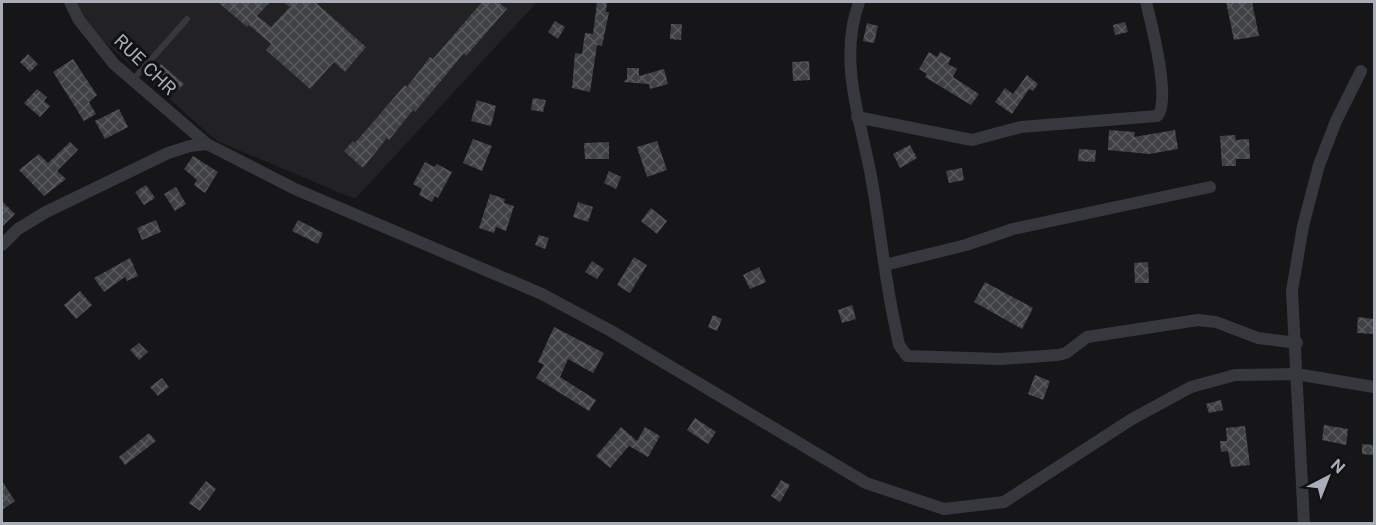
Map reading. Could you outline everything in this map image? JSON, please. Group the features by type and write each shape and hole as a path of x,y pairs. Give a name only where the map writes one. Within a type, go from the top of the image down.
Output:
{"street":[{"name":"RUE CHR","path":"70,2 79,20 95,42 131,81 207,144 295,189 542,294 611,331 866,483 944,509 1004,502 1132,419 1191,387 1235,375 1296,374 1374,387"},
{"path":"859,2 850,34 851,87 871,176 887,289 899,345 903,353 912,357 1000,359 1059,355 1066,353 1088,337 1198,320 1216,322 1258,338 1297,343"},
{"path":"857,117 972,140 1021,128 1157,116 1163,105 1158,54 1146,2"},
{"path":"1304,524 1296,374 1297,343 1292,291 1304,226 1319,165 1336,121 1361,71"},
{"path":"2,246 18,229 46,212 168,153 190,146 207,144"},
{"path":"885,265 966,245 1013,229 1210,187"}],"lane":[{"path":"131,81 187,19"}],"shaded area":[{"path":"76,2 537,2 355,199 217,141 100,38 85,19"}],"building":[{"path":"218,2 270,2 257,16 271,27 290,7 283,2 315,2 366,47 345,72 334,62 310,89 266,50 271,44"},
{"path":"482,2 498,2 507,9 466,56 464,53 389,140 387,138 363,168 344,151 353,141 355,143 405,85 407,87 430,57 433,59"},
{"path":"597,2 607,2 606,12 609,12 602,46 597,45 590,92 572,88 575,53 582,54 585,33 593,34"},
{"path":"1226,2 1252,2 1259,36 1234,40"},
{"path":"555,21 565,27 558,39 548,32"},
{"path":"1125,22 1128,32 1115,35 1113,25"},
{"path":"867,23 878,26 874,43 863,41"},
{"path":"671,24 682,24 681,40 670,39"},
{"path":"929,52 937,57 940,52 951,58 948,64 957,69 953,77 979,94 971,105 925,77 927,74 919,69"},
{"path":"28,54 38,64 30,72 20,62"},
{"path":"73,59 97,95 89,102 96,114 84,121 53,72"},
{"path":"809,61 810,80 793,81 792,62"},
{"path":"161,64 184,84 176,92 154,72"},
{"path":"627,68 639,68 639,76 664,69 668,84 650,89 649,84 623,82 627,79"},
{"path":"1027,75 1038,84 1033,91 1029,89 1012,114 995,102 1005,88 1013,94"},
{"path":"37,89 47,97 44,101 50,106 40,117 24,103"},
{"path":"533,98 546,100 543,112 531,110"},
{"path":"477,100 496,106 491,126 471,121"},
{"path":"119,109 128,127 105,139 95,121"},
{"path":"1109,130 1135,132 1134,137 1175,130 1178,149 1149,154 1108,150"},
{"path":"1235,135 1236,140 1249,139 1250,159 1236,159 1236,166 1222,166 1220,136"},
{"path":"473,139 492,146 482,171 463,163"},
{"path":"657,141 667,170 647,177 637,147"},
{"path":"70,142 78,150 57,171 66,179 44,196 19,170 39,154 48,163"},
{"path":"609,142 609,159 585,159 584,143"},
{"path":"910,145 917,158 900,168 893,154"},
{"path":"1079,149 1096,150 1095,162 1078,161"},
{"path":"193,156 218,172 205,193 194,185 197,180 184,169"},
{"path":"425,162 434,167 437,164 452,172 438,198 435,196 432,202 419,195 422,189 413,184"},
{"path":"962,168 964,180 949,183 946,171"},
{"path":"609,171 621,177 616,189 604,183"},
{"path":"146,185 155,198 144,205 135,192"},
{"path":"176,187 186,204 175,211 164,194"},
{"path":"490,194 505,199 504,203 514,206 506,231 496,227 494,233 479,228"},
{"path":"2,201 15,214 2,227"},
{"path":"578,202 593,207 588,222 573,217"},
{"path":"651,208 667,221 657,234 641,221"},
{"path":"156,220 161,232 142,240 137,228"},
{"path":"298,220 323,233 318,244 292,231"},
{"path":"539,235 549,238 545,249 535,245"},
{"path":"634,257 647,265 630,293 617,285"},
{"path":"130,258 138,276 127,281 125,277 104,292 94,278"},
{"path":"592,261 604,269 597,279 585,272"},
{"path":"1148,262 1149,283 1135,283 1134,263"},
{"path":"759,267 766,282 750,289 743,275"},
{"path":"985,282 1033,308 1022,329 974,302"},
{"path":"80,291 92,305 76,319 64,305"},
{"path":"852,305 856,319 842,323 838,310"},
{"path":"713,315 722,319 717,331 708,327"},
{"path":"1358,317 1374,319 1374,334 1357,333"},
{"path":"554,327 604,353 593,373 568,359 560,377 596,400 589,411 536,378 544,365 538,362"},
{"path":"139,343 148,352 139,360 130,350"},
{"path":"1035,375 1050,381 1043,400 1028,394"},
{"path":"162,378 169,387 158,396 150,387"},
{"path":"1221,400 1223,410 1209,413 1206,404"},
{"path":"695,418 716,432 708,444 687,430"},
{"path":"1324,425 1348,429 1346,445 1322,440"},
{"path":"1245,426 1250,465 1231,467 1228,451 1221,452 1220,441 1227,441 1226,428"},
{"path":"621,427 637,441 645,427 660,436 648,457 629,446 610,468 596,456"},
{"path":"149,433 156,441 125,465 119,457"},
{"path":"1362,444 1374,445 1374,455 1362,454"},
{"path":"781,480 790,485 780,502 771,496"},
{"path":"2,481 15,501 2,510"},
{"path":"206,481 216,489 200,511 189,503"}]}
